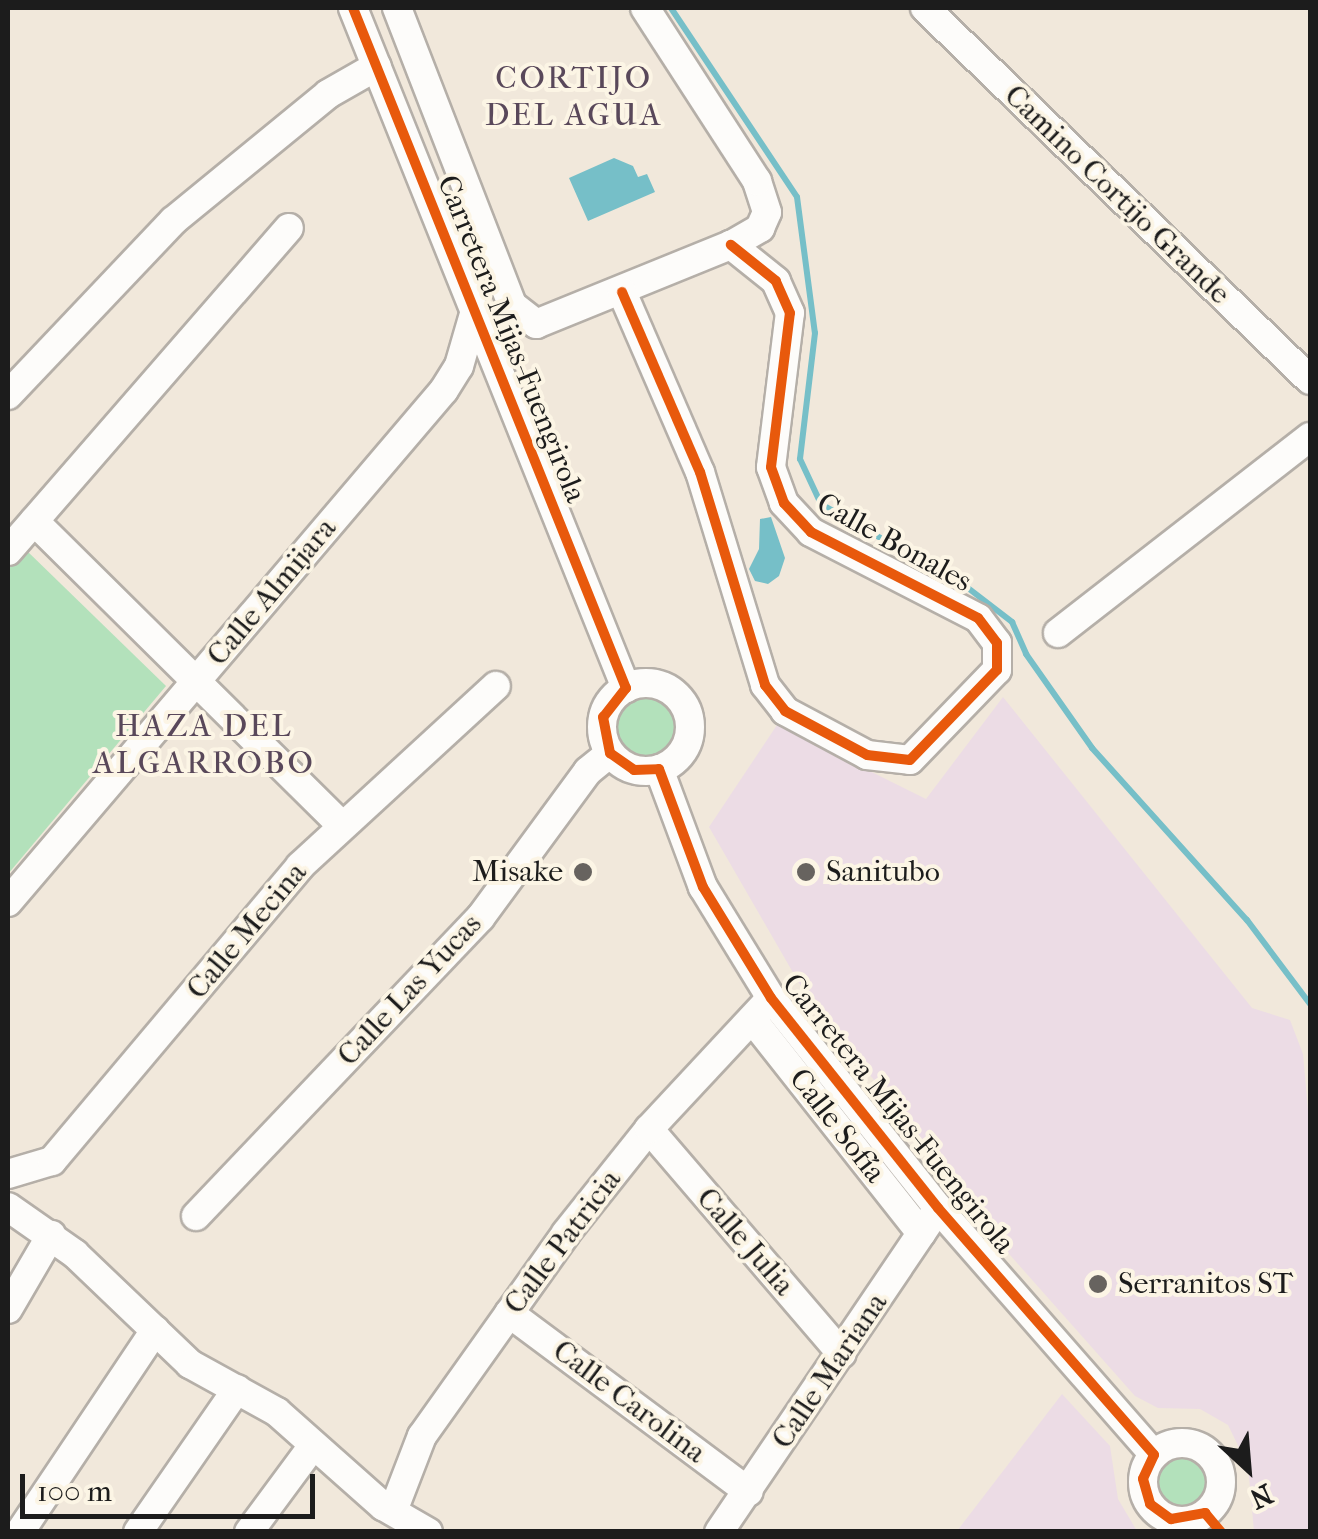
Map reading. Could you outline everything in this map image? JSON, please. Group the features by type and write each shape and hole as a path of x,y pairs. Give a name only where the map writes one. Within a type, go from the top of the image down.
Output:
{"street":[{"path":"358,18 388,8"},
{"path":"396,8 512,305 528,320 550,323 731,245 760,228 765,198 645,8"},
{"name":"Camino Cortijo Grande","path":"925,8 1310,380"},
{"name":"Carretera Mijas-Fuengirola","path":"358,18 507,400 626,688"},
{"path":"8,395 173,221 328,94 376,66"},
{"path":"8,552 289,228"},
{"name":"Calle Bonales","path":"622,292 700,472 765,685 785,711 867,755 910,760 997,670 997,643 978,618 811,532 784,503 770,468 790,312 776,281 731,245"},
{"name":"Calle Almijara","path":"8,902 444,390 459,366 474,314"},
{"path":"444,390 483,386 507,400"},
{"path":"1058,632 1310,437"},
{"path":"34,521 342,826"},
{"name":"Calle Mecina","path":"8,1174 52,1161 300,866 496,686"},
{"path":"662,686 687,710 686,746 659,769 634,770 610,753 603,717 626,688 662,686"},
{"name":"Calle Las Yucas","path":"196,1216 480,918 588,771 610,753"},
{"name":"Carretera Mijas-Fuengirola","path":"659,769 702,887 762,1009 1154,1455"},
{"name":"Calle Patricia","path":"397,1520 422,1436 649,1130 762,1009"},
{"name":"Calle Sofía","path":"762,1009 921,1233"},
{"name":"Calle Julia","path":"649,1130 842,1354"},
{"path":"8,1207 51,1235 190,1364 277,1412 397,1520 428,1532"},
{"name":"Calle Mariana","path":"720,1532 938,1208"},
{"path":"8,1309 51,1235"},
{"name":"Calle Carolina","path":"510,1313 749,1492"},
{"path":"20,1532 155,1330"},
{"path":"138,1532 237,1389"},
{"path":"1183,1443 1212,1456 1221,1486 1213,1522 1180,1521 1155,1511 1143,1479 1154,1455 1183,1443"},
{"path":"249,1532 312,1447"}],"shaded area":[{"path":"1003,697 1252,1008 1290,1020 1303,1054 1310,1133 1310,1531 1254,1531 1248,1466 1228,1425 1200,1409 1158,1408 1135,1396 1002,1246 799,983 709,827 777,725 926,799"},
{"path":"1062,1394 1110,1446 1118,1499 1137,1531 957,1531"}],"green space":[{"path":"25,549 166,686 8,874 8,568"},
{"path":"645,696 668,705 677,728 668,751 645,760 622,751 613,728 622,705"},
{"path":"1182,1456 1201,1464 1209,1483 1201,1502 1182,1510 1163,1502 1155,1483 1163,1464"}],"water":[{"path":"614,158 633,166 638,177 647,174 655,192 588,221 569,178"},
{"path":"771,517 785,558 779,576 768,584 755,581 749,569 759,549 760,519"}],"waterway":[{"path":"671,8 797,197 815,333 800,459 821,504 968,588 1012,622 1026,654 1092,748 1247,920 1310,1004"}],"cycle path":[{"path":"353,8 626,688 603,717 610,753 634,770 659,769 703,887 771,998 938,1208 1154,1455 1143,1479 1150,1504 1171,1519 1205,1513 1221,1532"},
{"path":"622,292 700,472 765,685 785,711 867,755 910,760 997,670 997,643 978,618 811,532 784,503 771,467 790,313 776,281 731,245"}],"place":[{"name":"Misake","path":"583,872"},
{"name":"Sanitubo","path":"806,872"},
{"name":"Serranitos ST","path":"1098,1284"}],"district":[{"name":"CORTIJO DEL AGUA","path":"574,98"},
{"name":"HAZA DEL ALGARROBO","path":"204,746"}]}
